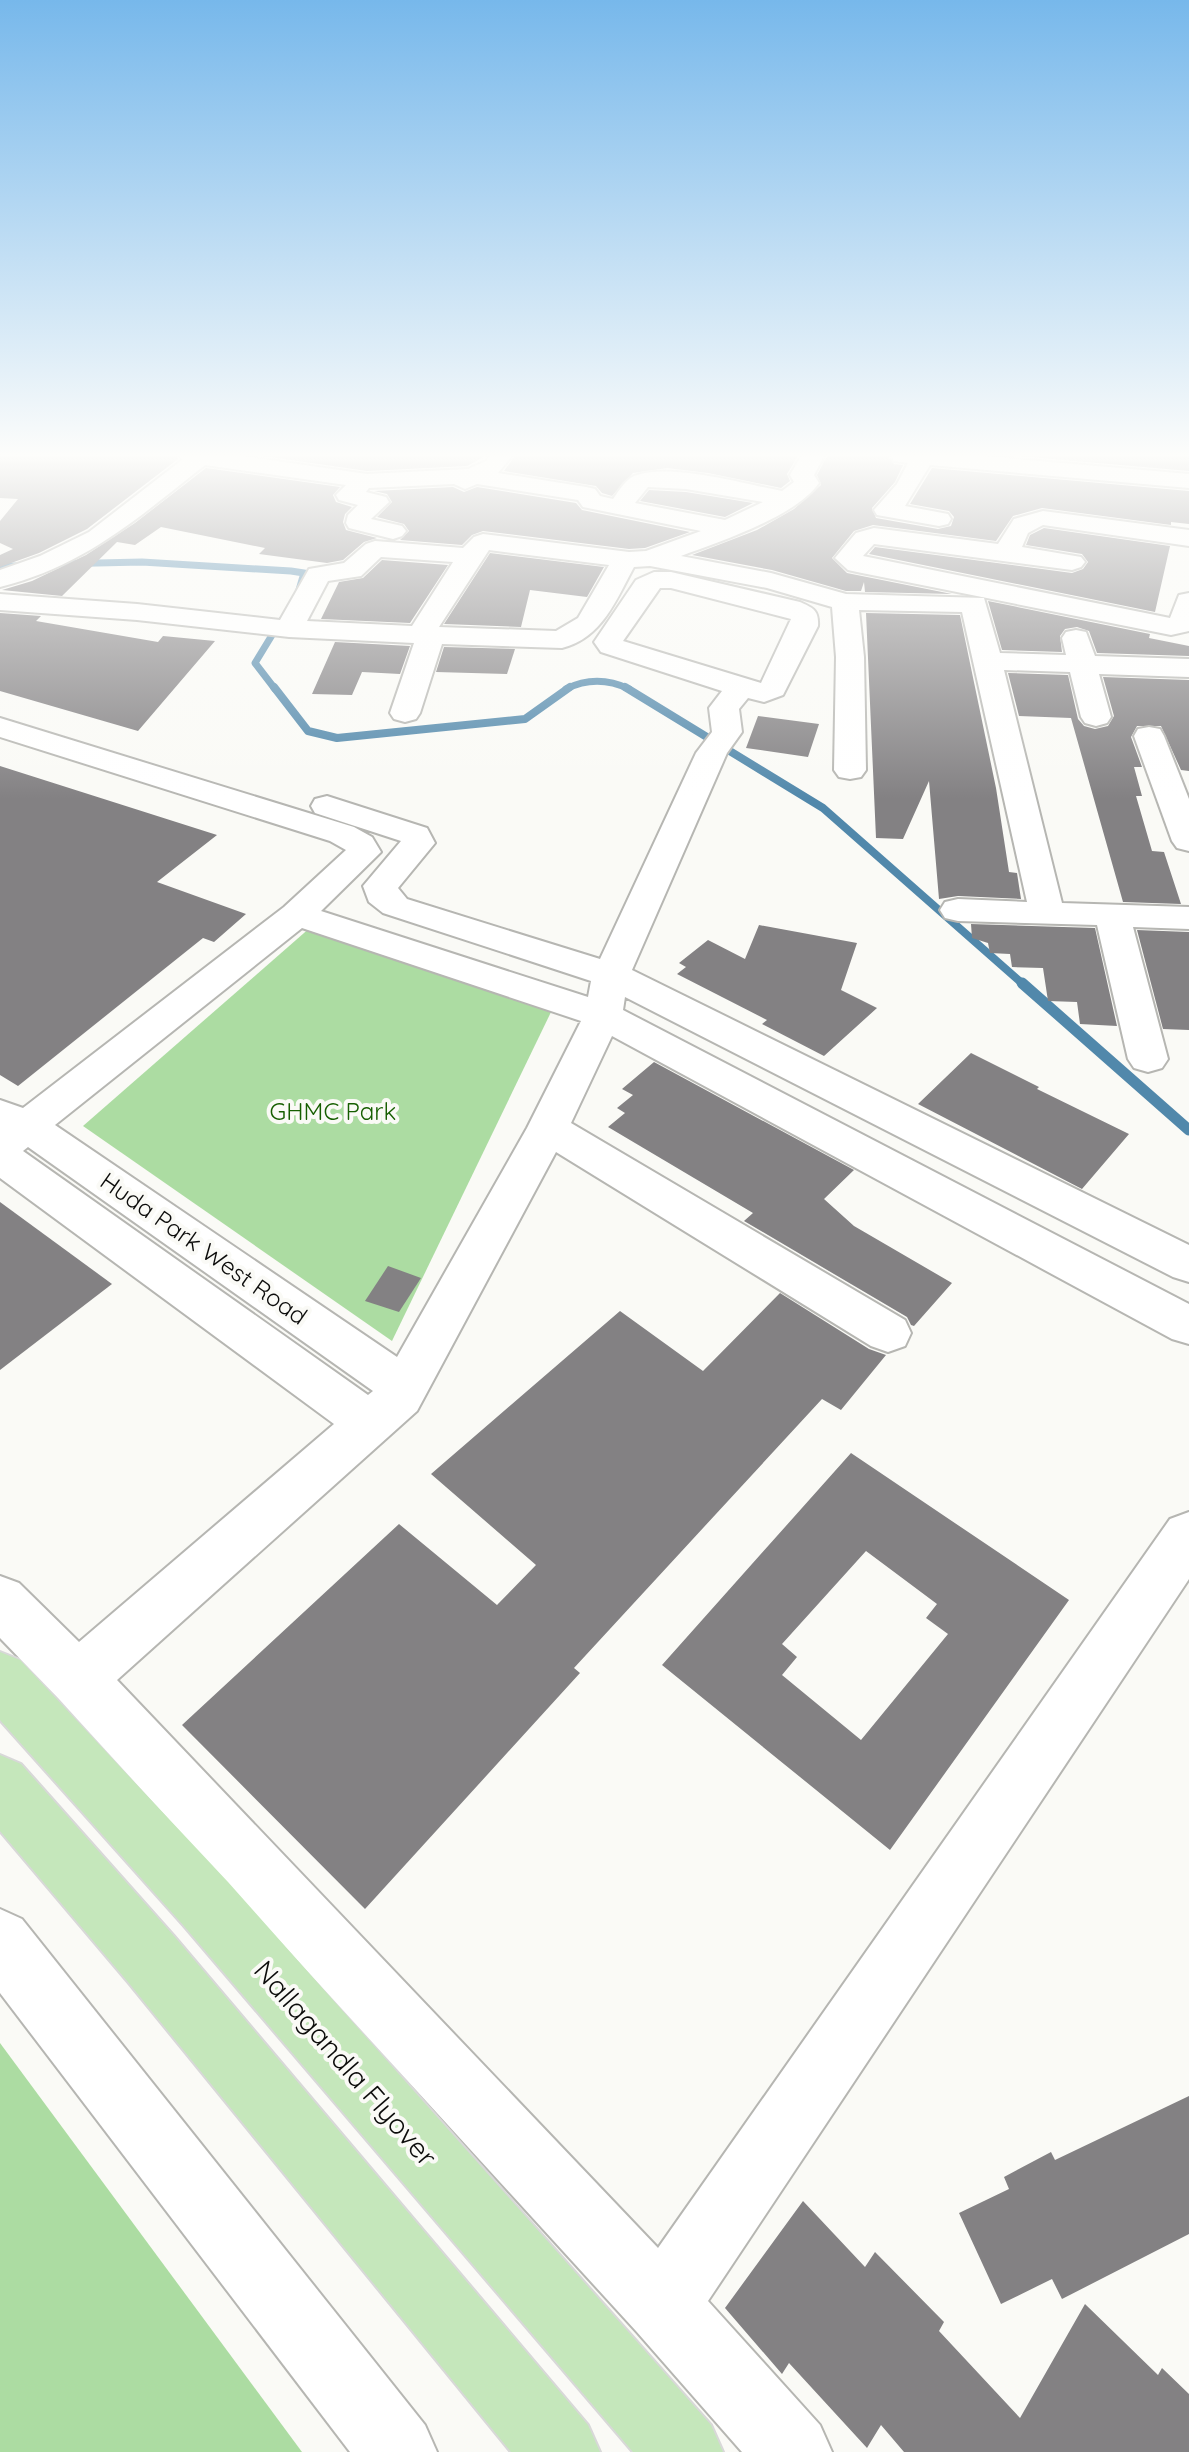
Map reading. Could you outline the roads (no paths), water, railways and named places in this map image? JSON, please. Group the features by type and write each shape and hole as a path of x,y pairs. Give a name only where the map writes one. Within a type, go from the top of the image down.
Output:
{"main road":[{"name":"Nallagandla Flyover","path":"0,1679 206,1904 684,2452"},
{"path":"0,1785 151,1959 561,2452"}],"street":[{"path":"279,628 313,580 324,573 348,570"},
{"path":"405,713 425,636 462,570"},
{"path":"0,602 137,612 279,628 562,640 589,623 621,570"},
{"path":"702,570 782,584 845,602 974,604 1047,913"},
{"path":"782,584 799,570"},
{"path":"889,570 1171,627 1182,624 1189,601"},
{"path":"654,580 671,580 799,611 805,615 804,626 773,689 753,690 617,649 611,646 608,638 645,586 654,580"},
{"path":"845,602 850,657 850,770"},
{"path":"1072,624 1096,717"},
{"path":"987,661 1189,668"},
{"path":"78,1679 400,1397 548,1128 722,737 747,714 753,690"},
{"path":"0,704 408,831 415,835 418,843 380,886 381,895 395,906 607,995 1189,1265"},
{"path":"0,727 342,834 360,844 364,852 297,915 7,1136"},
{"path":"1149,736 1178,786 1189,841"},
{"path":"958,910 1189,918"},
{"path":"297,915 607,995 1189,1326"},
{"path":"1112,915 1148,1059"},
{"path":"548,1128 888,1333"},
{"name":"Huda Park West Road","path":"7,1136 405,1388"},
{"name":"Huda Park West Road","path":"7,1136 370,1423"},
{"path":"662,2305 1189,1535"},
{"path":"0,1601 78,1679 662,2305 793,2452"},
{"path":"0,1941 398,2452"}],"waterway":[{"path":"282,570 304,573 299,590"},
{"path":"275,689 255,663 280,622"},
{"path":"569,688 597,682 627,688"},
{"path":"274,687 308,731 337,738 525,719 569,688"},
{"path":"627,688 823,808 1024,985"},
{"path":"1022,983 1189,1130"}],"park label":[{"name":"GHMC Park","path":"333,1111"}]}
